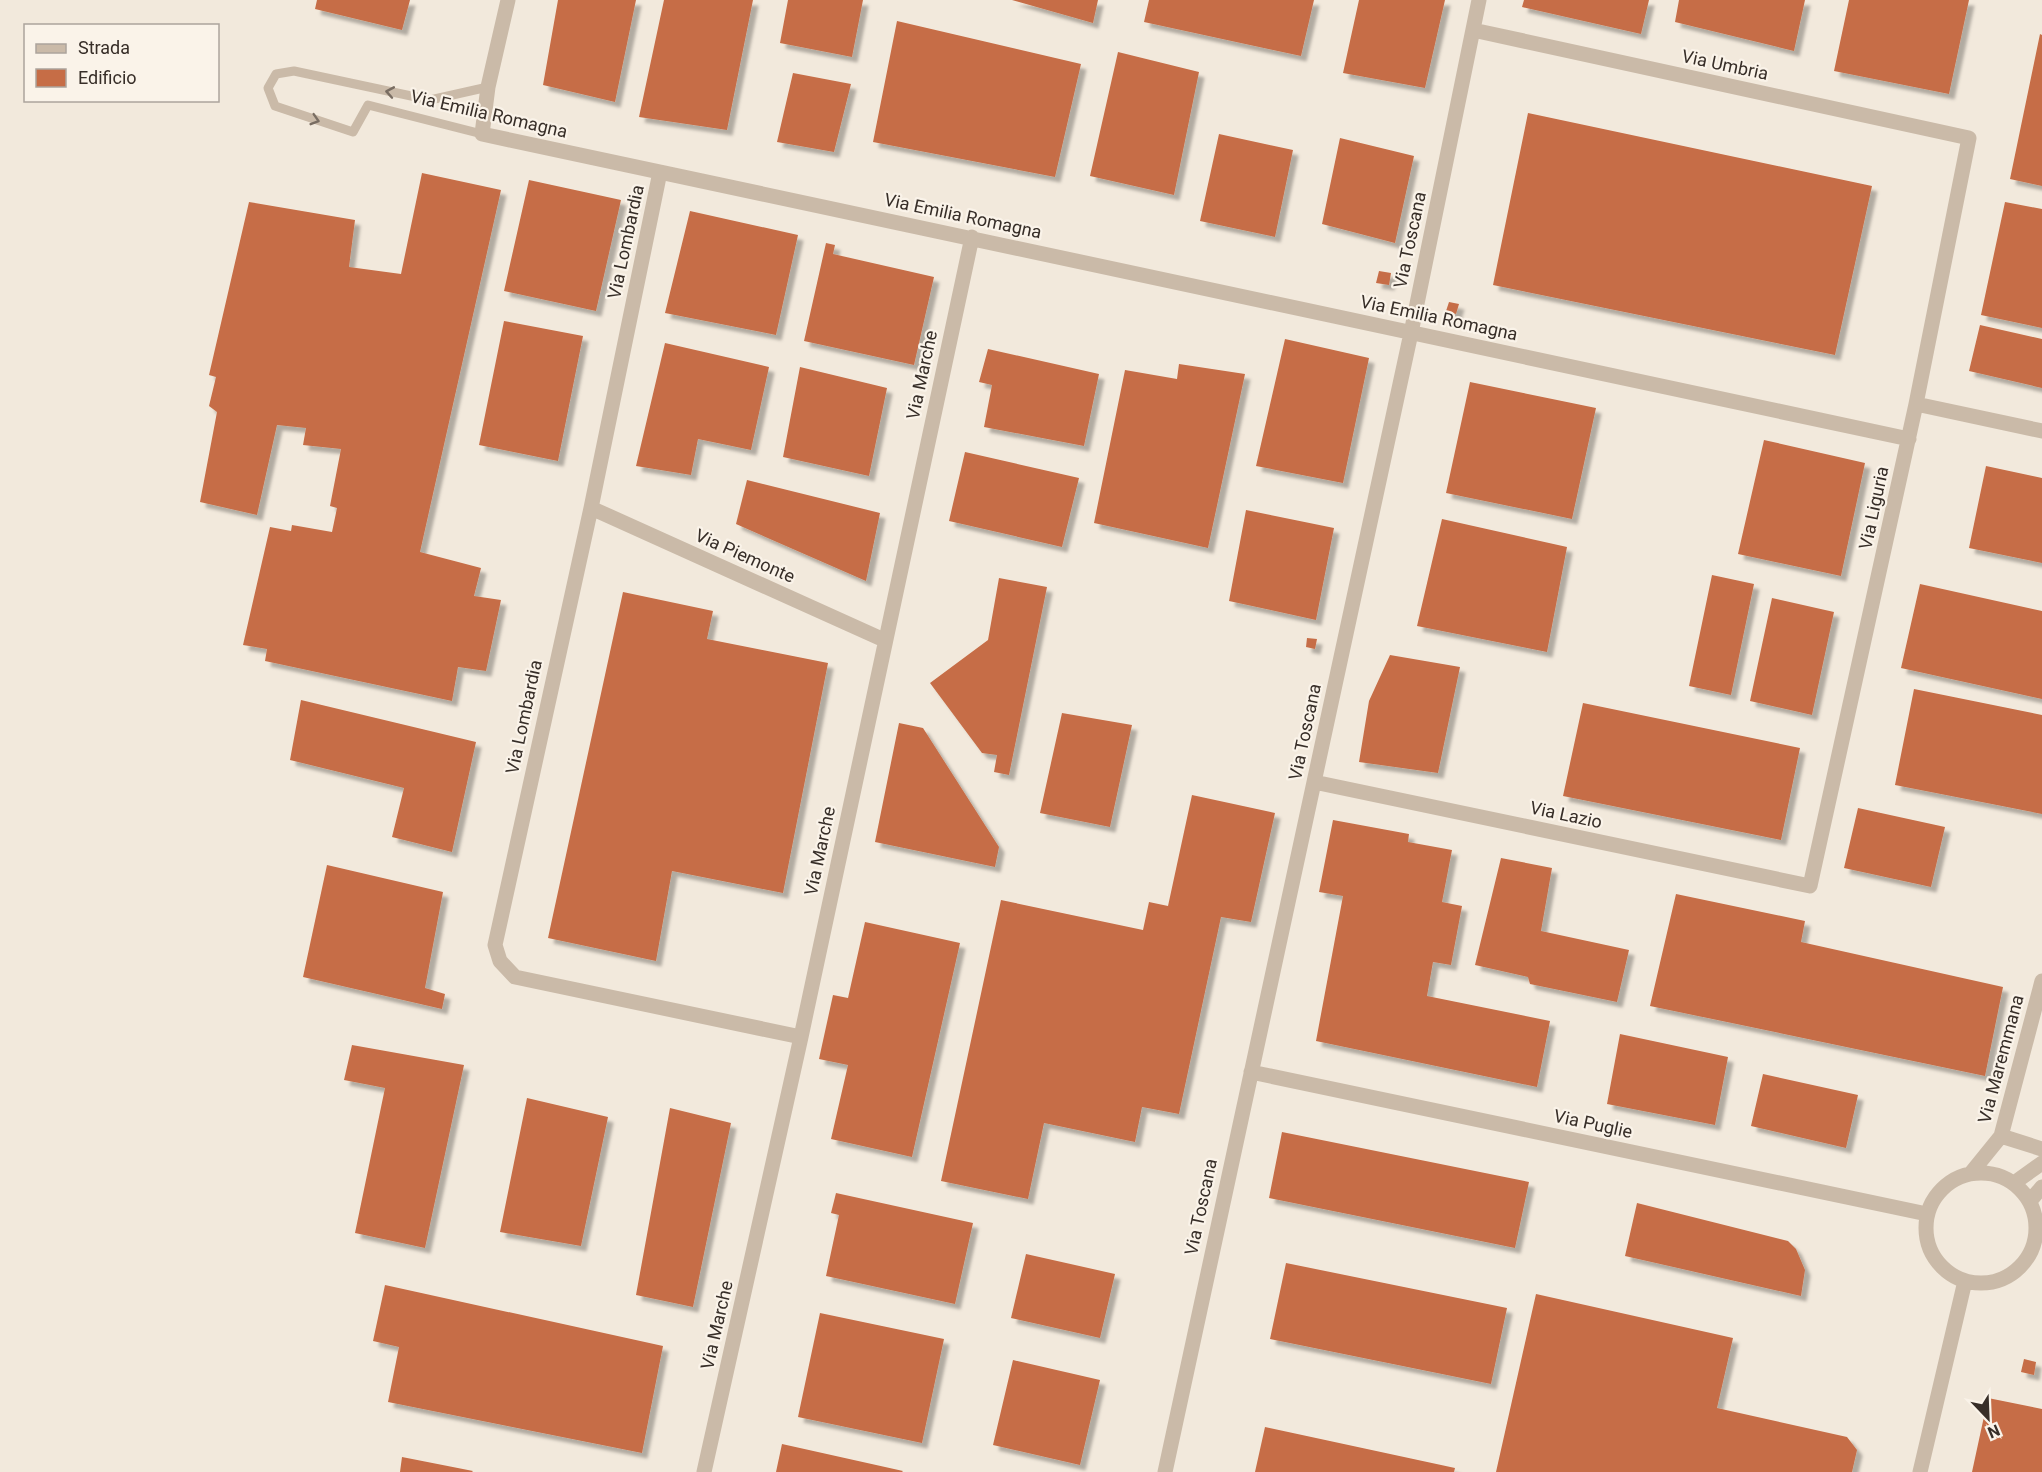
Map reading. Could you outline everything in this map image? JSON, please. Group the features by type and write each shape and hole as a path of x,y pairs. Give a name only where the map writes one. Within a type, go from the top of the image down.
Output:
{"street":[{"path":"482,134 488,87 508,0"},
{"name":"Via Toscana","path":"1165,1472 1411,333 1479,0"},
{"name":"Via Umbria","path":"1473,30 1969,138"},
{"name":"Via Emilia Romagna","path":"482,134 1909,439"},
{"name":"Via Liguria","path":"1810,885 1909,439 1969,138"},
{"name":"Via Lombardia","path":"660,172 591,508 495,939 496,952 506,970 515,977 801,1037"},
{"name":"Via Marche","path":"704,1472 801,1037 884,640 972,237"},
{"path":"1916,404 2042,431"},
{"name":"Via Piemonte","path":"591,508 884,640"},
{"name":"Via Lazio","path":"1314,782 1810,885"},
{"name":"Via Maremmana","path":"1971,1173 2001,1136 2042,981"},
{"name":"Via Puglie","path":"1251,1072 1927,1214"},
{"path":"2001,1136 2042,1149"},
{"path":"2014,1183 2042,1163"},
{"path":"1971,1173 1995,1174 2014,1183 2030,1201 2036,1220 2036,1234 2025,1260 2013,1273 1997,1281 1980,1283 1965,1281 1947,1272 1934,1259 1926,1235 1927,1214 1936,1194 1948,1183 1971,1173"},
{"path":"2030,1201 2042,1187"},
{"path":"1920,1472 1965,1281"}],"lane":[{"name":"Via Emilia Romagna","path":"482,134 369,105 353,132 274,106 268,88 276,74 294,71 430,100 488,87"}],"building":[{"path":"317,0 410,0 402,30 315,9"},
{"path":"558,0 636,0 615,102 543,85"},
{"path":"664,0 753,0 727,130 639,117"},
{"path":"788,0 863,0 852,57 780,43"},
{"path":"1012,0 1098,0 1093,23"},
{"path":"1149,0 1314,0 1301,56 1144,22"},
{"path":"1359,0 1445,0 1425,88 1343,73"},
{"path":"1524,0 1649,0 1641,34 1522,7"},
{"path":"1679,0 1805,0 1794,51 1675,22"},
{"path":"1849,0 1969,0 1949,94 1834,71"},
{"path":"897,21 1081,64 1055,177 873,142"},
{"path":"2040,34 2042,35 2042,186 2010,179"},
{"path":"1118,52 1199,72 1174,195 1090,176"},
{"path":"793,73 851,84 834,152 777,142"},
{"path":"1528,113 1872,186 1835,355 1493,285"},
{"path":"1219,134 1293,150 1275,237 1200,221"},
{"path":"1340,138 1414,156 1395,243 1322,224"},
{"path":"422,173 501,190 420,552 481,568 474,596 501,600 486,671 458,667 452,701 265,661 267,649 243,645 270,527 291,531 292,525 332,532 337,508 330,506 341,449 303,445 306,428 277,425 257,515 200,502 217,412 209,406 216,377 209,375 249,202 355,220 349,267 401,274"},
{"path":"529,180 621,200 596,311 504,291"},
{"path":"2005,202 2042,209 2042,328 1981,315"},
{"path":"690,211 798,235 776,335 665,313"},
{"path":"826,243 835,245 833,254 934,277 914,365 804,341"},
{"path":"1379,271 1391,273 1389,285 1376,283"},
{"path":"1449,302 1459,304 1456,314 1446,311"},
{"path":"504,321 583,336 558,461 479,445"},
{"path":"1980,325 2042,339 2042,388 1969,371"},
{"path":"1285,339 1369,358 1343,483 1256,466"},
{"path":"665,343 769,367 751,450 698,439 691,475 636,466"},
{"path":"988,349 1099,374 1084,446 984,427 992,385 979,382"},
{"path":"1179,364 1245,374 1208,548 1094,523 1125,370 1177,379"},
{"path":"800,367 887,388 869,476 783,457"},
{"path":"1470,382 1596,408 1572,519 1446,493"},
{"path":"1764,440 1865,463 1841,576 1738,554"},
{"path":"965,452 1079,478 1062,547 949,521"},
{"path":"1986,466 2042,478 2042,563 1969,548"},
{"path":"747,480 880,513 866,581 736,524"},
{"path":"1246,510 1334,528 1316,620 1229,601"},
{"path":"1442,519 1567,547 1547,652 1417,626"},
{"path":"1712,575 1754,584 1731,695 1689,686"},
{"path":"999,578 1047,587 1009,775 994,772 997,755 982,753 930,683 988,640"},
{"path":"1920,584 2042,611 2042,699 1901,668"},
{"path":"623,592 713,611 707,639 828,663 783,893 672,871 656,961 548,938"},
{"path":"1772,598 1834,612 1812,715 1750,701"},
{"path":"1307,638 1317,639 1315,649 1306,647"},
{"path":"1390,655 1460,667 1438,773 1359,762 1369,701"},
{"path":"1914,689 2042,715 2042,814 1895,785"},
{"path":"301,700 476,742 452,852 392,837 404,788 290,760"},
{"path":"1583,703 1800,748 1781,840 1563,796"},
{"path":"1062,713 1132,725 1110,827 1040,813"},
{"path":"899,723 923,728 999,847 995,867 875,842"},
{"path":"1192,795 1275,813 1251,922 1221,917 1179,1114 1142,1107 1135,1142 1044,1123 1028,1199 941,1181 1001,900 1143,930 1149,902 1168,906"},
{"path":"1858,808 1945,827 1931,887 1844,868"},
{"path":"1333,820 1409,834 1408,842 1452,850 1442,902 1462,906 1451,965 1433,962 1427,996 1550,1021 1537,1087 1316,1041 1343,896 1319,892"},
{"path":"1501,858 1552,868 1541,931 1629,950 1617,1002 1530,984 1528,977 1475,965"},
{"path":"327,865 443,892 425,988 445,994 442,1009 303,977"},
{"path":"1676,894 1805,921 1801,942 2003,987 1985,1076 1650,1006"},
{"path":"865,922 960,943 912,1157 831,1139 848,1065 819,1059 833,995 848,998"},
{"path":"1620,1034 1728,1057 1715,1125 1607,1104"},
{"path":"352,1045 464,1065 425,1248 355,1233 385,1088 344,1080"},
{"path":"1763,1074 1858,1095 1846,1148 1751,1126"},
{"path":"527,1098 608,1117 581,1246 500,1232"},
{"path":"670,1108 731,1123 693,1307 636,1295"},
{"path":"1282,1132 1529,1182 1515,1248 1269,1198"},
{"path":"836,1193 973,1223 955,1304 826,1276 839,1215 831,1213"},
{"path":"1637,1203 1788,1241 1796,1249 1805,1270 1801,1296 1625,1256"},
{"path":"1026,1254 1115,1274 1100,1338 1011,1318"},
{"path":"1286,1263 1507,1308 1491,1384 1270,1339"},
{"path":"385,1285 663,1346 642,1453 388,1402 399,1347 373,1341"},
{"path":"1536,1294 1733,1338 1717,1408 1847,1437 1857,1450 1852,1472 1496,1472"},
{"path":"820,1313 944,1339 922,1443 798,1417"},
{"path":"2024,1359 2036,1362 2034,1375 2021,1372"},
{"path":"1013,1360 1100,1380 1080,1465 993,1445"},
{"path":"1988,1398 2042,1409 2042,1472 1972,1472"},
{"path":"1265,1427 1455,1468 1454,1472 1255,1472"},
{"path":"782,1444 903,1471 776,1472"},
{"path":"402,1457 473,1471 400,1472"}]}
